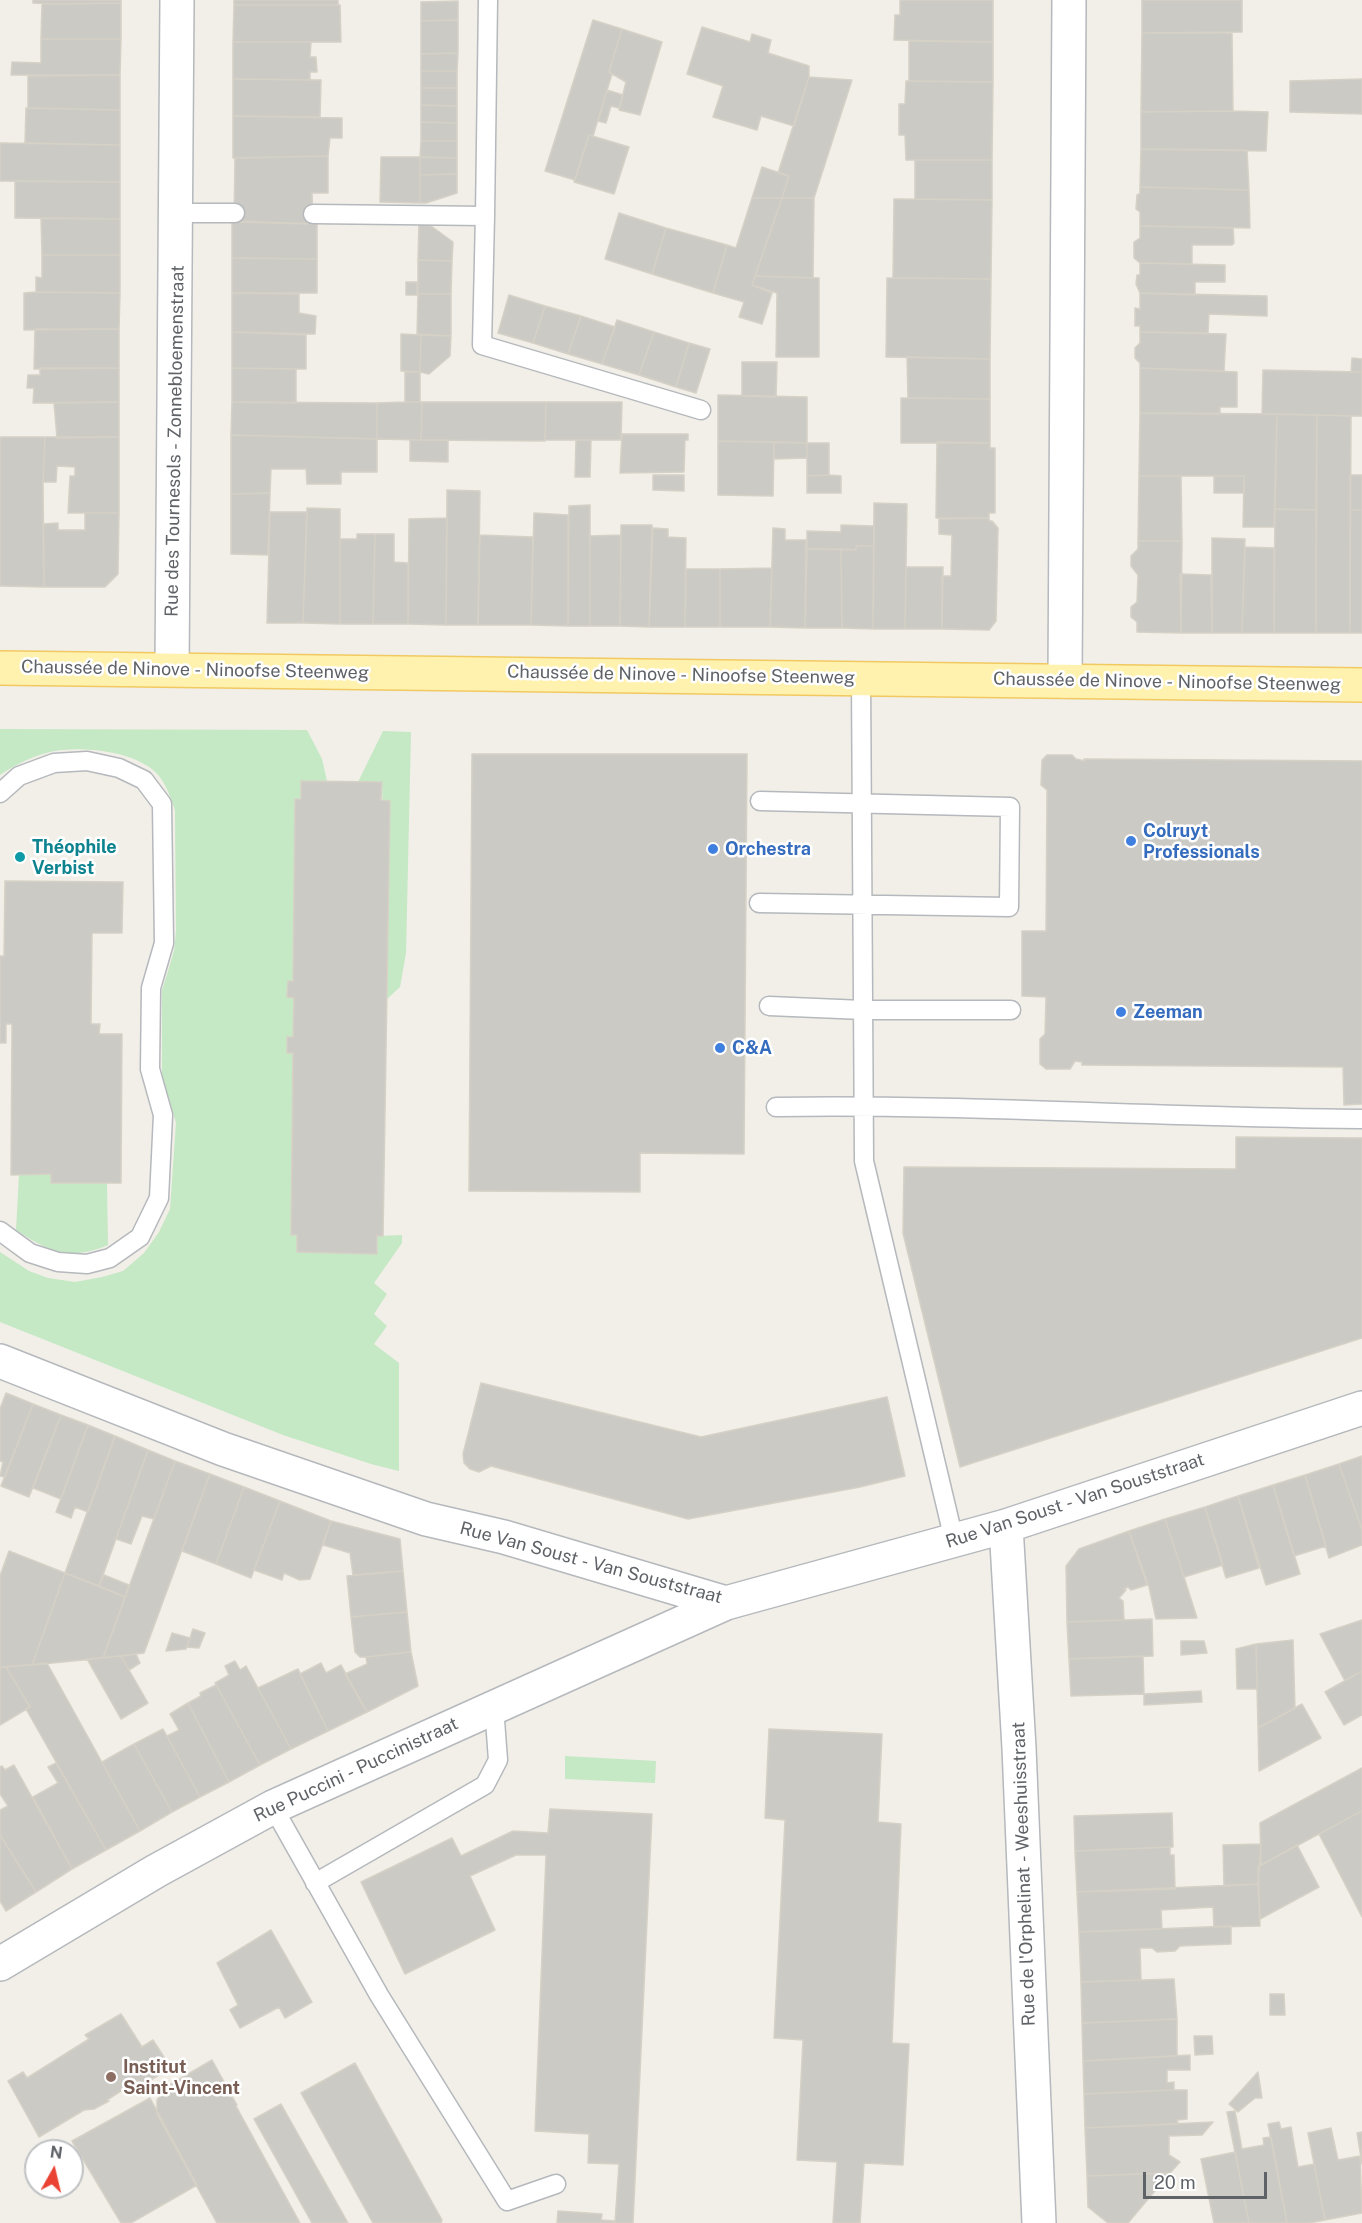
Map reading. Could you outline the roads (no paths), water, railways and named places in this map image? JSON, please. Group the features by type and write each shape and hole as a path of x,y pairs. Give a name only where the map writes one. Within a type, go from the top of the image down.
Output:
{"main road":[{"name":"Chaussée de Ninove - Ninoofse Steenweg","path":"0,668 1362,685"}],"street":[{"name":"Rue des Tournesols - Zonnebloemenstraat","path":"172,669 177,0"},
{"path":"1065,681 1069,0"},
{"name":"Rue Van Soust - Van Souststraat","path":"0,1361 222,1449 426,1519 504,1537 726,1603 1006,1526 1362,1408"},
{"name":"Rue de l'Orphelinat - Weeshuisstraat","path":"1006,1526 1019,1748 1039,2223"},
{"name":"Rue Puccini - Puccinistraat","path":"0,1964 156,1871 273,1807 726,1603"}],"lane":[{"path":"488,0 482,345 701,410"},
{"path":"177,213 235,213"},
{"path":"313,214 485,216"},
{"path":"861,677 864,1161 954,1540"},
{"path":"0,793 19,776 54,763 87,761 119,768 144,780 162,804 164,943 151,988 150,1069 164,1114 159,1198 140,1237 110,1258 87,1264 58,1262 30,1253 0,1231"},
{"path":"759,903 1009,907 1010,807 760,801"},
{"path":"769,1006 863,1010 1011,1010"},
{"path":"776,1107 864,1106 1362,1119"},
{"path":"315,1882 485,1785 498,1761 494,1707"},
{"path":"273,1807 378,1995 507,2201 556,2184"}],"place":[{"name":"Colruyt Professionals","path":"1131,841"},
{"name":"Orchestra","path":"713,849"},
{"name":"Théophile Verbist","path":"20,857"},
{"name":"Zeeman","path":"1121,1012"},
{"name":"C&A","path":"720,1048"},
{"name":"Institut Saint-Vincent","path":"111,2077"}]}
